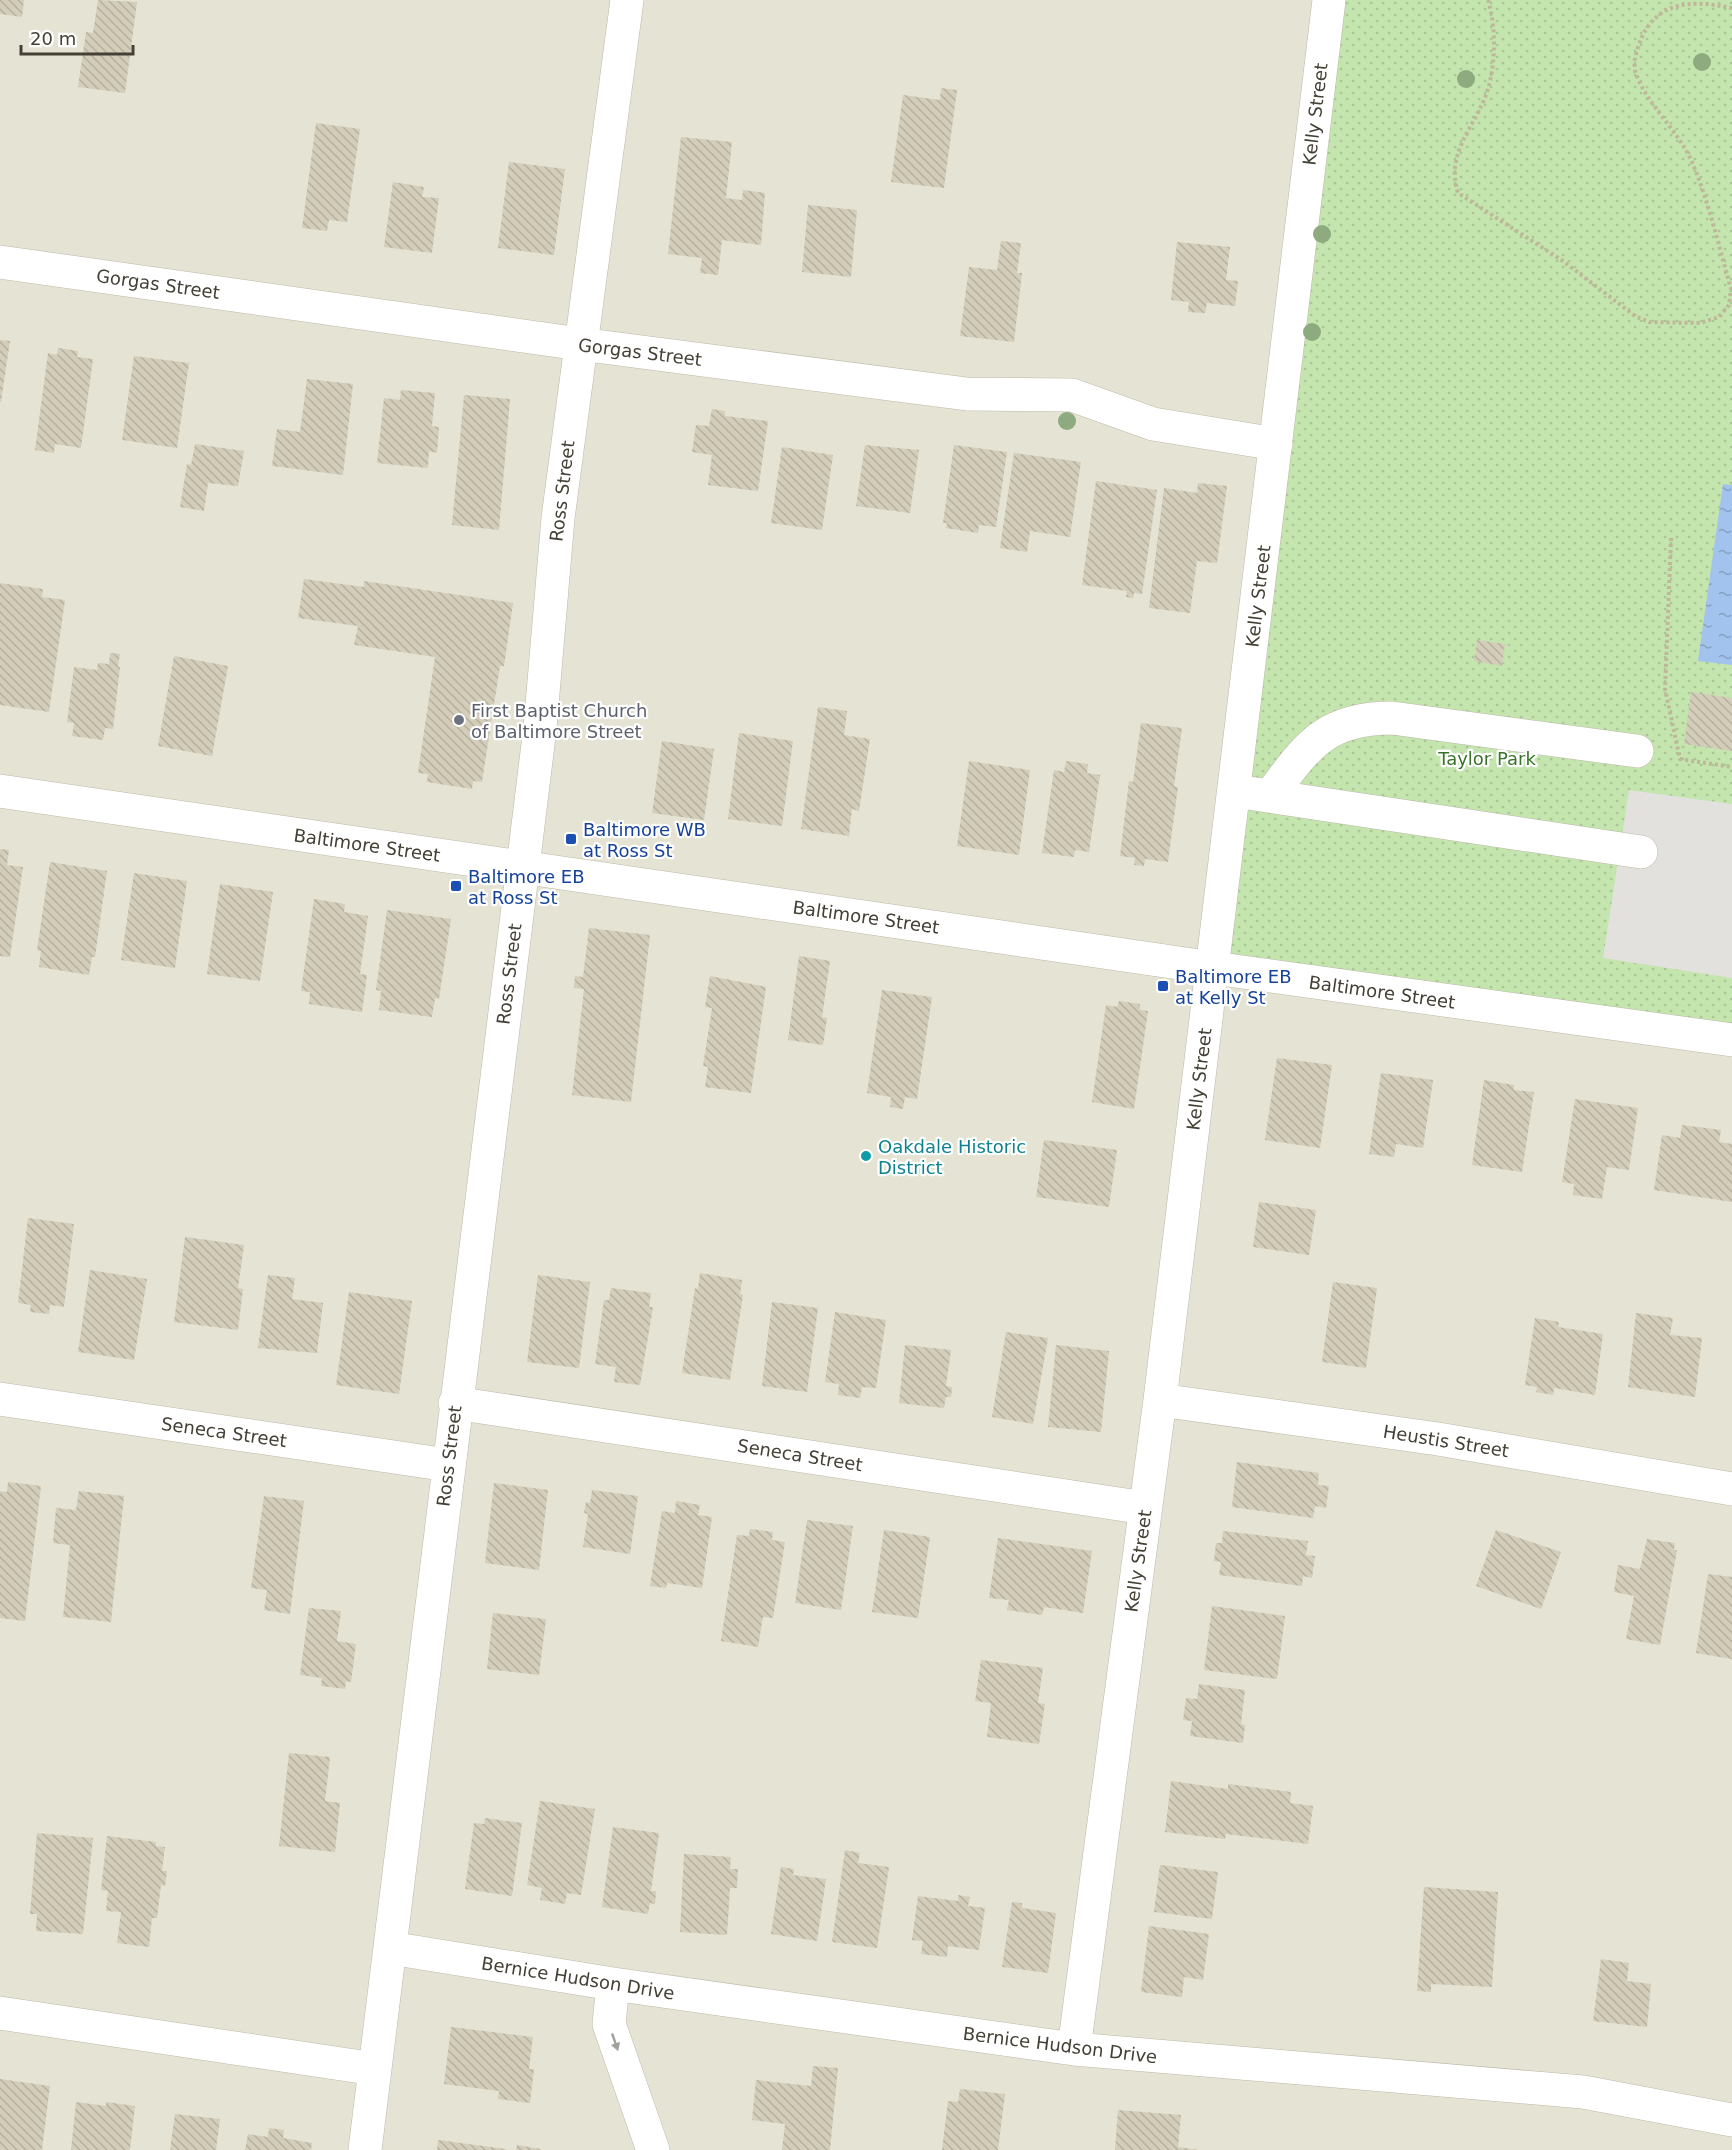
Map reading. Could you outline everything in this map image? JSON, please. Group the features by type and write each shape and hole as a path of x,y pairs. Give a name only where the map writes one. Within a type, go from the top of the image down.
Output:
{"street":[{"name":"Ross Street","path":"375,2069 455,1403 540,728 558,518 627,0"},
{"name":"Kelly Street","path":"1074,2049 1160,1400 1329,0"},
{"name":"Gorgas Street","path":"0,262 580,344 967,394 1072,395 1152,424 1276,444"},
{"path":"1270,796 1304,753 1323,734 1344,723 1364,718 1402,719 1637,751"},
{"name":"Baltimore Street","path":"0,791 1213,968 1732,1040"},
{"path":"1235,791 1641,852"},
{"name":"Seneca Street","path":"0,1399 448,1465"},
{"name":"Heustis Street","path":"1160,1400 1438,1439 1732,1489"},
{"name":"Seneca Street","path":"455,1403 1145,1508"},
{"name":"Bernice Hudson Drive","path":"390,1948 613,1984 1074,2049 1583,2092 1732,2120"},
{"path":"613,1984 609,2024 653,2150"},
{"path":"0,2013 375,2069 365,2150"}],"path":[{"path":"1488,0 1493,35 1491,77 1485,98 1456,155 1453,169 1458,194 1563,261 1635,316 1660,323 1700,323 1719,317 1729,305 1731,289 1697,173 1683,142 1635,72 1636,51 1644,30 1656,12 1689,0 1732,8"},
{"path":"1671,538 1665,689 1680,759 1732,767"}],"shaded area":[{"path":"0,0 1329,0 1732,1035 1732,2150 0,2150"},
{"path":"1629,790 1732,804 1732,978 1603,958"}],"green space":[{"name":"Taylor Park","path":"1329,0 1732,0 1732,1040 1213,968"}],"water":[{"path":"1723,484 1732,485 1732,665 1698,661"}],"building":[{"path":"0,0 24,0 22,17 0,14"},
{"path":"98,0 137,2 125,93 78,87 86,32 93,33"},
{"path":"941,88 957,90 944,188 891,182 903,95 940,100"},
{"path":"316,123 360,129 347,222 329,220 327,231 302,228"},
{"path":"681,137 732,142 726,198 742,200 743,190 765,193 761,245 722,240 718,275 700,273 702,258 668,254"},
{"path":"509,162 565,169 554,255 498,248"},
{"path":"393,182 424,187 422,197 439,198 432,253 384,247"},
{"path":"808,205 857,210 851,277 802,272"},
{"path":"1001,241 1021,243 1017,273 1022,273 1014,342 960,336 969,267 997,270"},
{"path":"1177,242 1230,247 1226,280 1238,281 1235,306 1207,303 1205,313 1188,312 1189,302 1171,300"},
{"path":"0,340 10,341 1,402 0,402"},
{"path":"58,348 78,351 77,357 93,359 81,448 55,444 54,453 35,450 48,353 57,355"},
{"path":"134,356 189,363 177,448 122,440"},
{"path":"307,379 353,384 343,475 272,466 277,429 300,432"},
{"path":"401,390 435,393 432,426 439,427 437,453 429,451 428,468 377,463 384,398 400,400"},
{"path":"464,395 510,399 499,530 452,525"},
{"path":"712,409 725,411 725,416 768,421 758,491 708,485 712,455 692,452 696,425 709,426"},
{"path":"195,444 244,451 238,486 208,483 204,511 180,507 187,464 191,465"},
{"path":"865,445 919,450 910,513 856,506"},
{"path":"954,445 1007,452 996,527 979,525 978,533 946,528 947,523 943,523"},
{"path":"782,447 833,455 822,530 771,523"},
{"path":"1014,453 1081,462 1070,537 1030,531 1027,552 1000,548"},
{"path":"1096,481 1157,490 1142,594 1134,593 1133,598 1126,597 1127,591 1082,585"},
{"path":"1198,483 1227,486 1217,563 1197,561 1190,613 1149,608 1164,488 1197,493"},
{"name":"First Baptist Church of Baltimore Street","path":"304,579 364,587 364,581 513,603 504,666 500,666 482,782 473,781 472,789 427,782 428,774 418,773 435,657 354,645 358,626 298,618"},
{"path":"0,583 43,589 42,597 65,600 49,712 0,705"},
{"path":"1477,640 1505,644 1502,666 1474,661"},
{"path":"110,653 120,654 113,729 105,728 103,740 72,736 74,723 67,722 74,667 97,670 98,663 109,664"},
{"path":"174,656 228,666 212,756 158,746"},
{"path":"1691,692 1732,698 1732,751 1684,744"},
{"path":"818,707 847,711 844,735 870,739 859,811 852,809 849,836 801,829"},
{"path":"1141,723 1182,728 1174,786 1178,787 1168,862 1145,859 1144,866 1134,865 1135,858 1120,856 1129,781 1133,782"},
{"path":"739,733 793,741 782,826 728,819"},
{"path":"662,741 714,749 704,820 652,813"},
{"path":"969,761 1030,770 1019,855 957,846"},
{"path":"1066,761 1088,764 1087,773 1100,775 1089,852 1075,850 1074,857 1042,853 1054,770 1064,772"},
{"path":"0,849 9,850 7,865 23,867 10,957 0,956"},
{"path":"50,862 107,871 95,957 92,957 89,975 39,967 41,951 37,950"},
{"path":"134,873 187,881 175,968 121,960"},
{"path":"220,884 273,892 260,981 207,974"},
{"path":"314,899 345,904 344,912 368,916 360,974 367,975 362,1012 309,1004 310,992 301,991"},
{"path":"387,910 451,919 439,999 435,998 432,1017 379,1010 381,991 376,990"},
{"path":"589,928 650,935 631,1102 572,1095 584,989 574,988 575,976 583,977"},
{"path":"799,956 830,961 822,1017 827,1018 823,1045 788,1040"},
{"path":"710,976 766,987 751,1093 705,1087 708,1067 703,1066 712,1008 705,1007"},
{"path":"882,990 932,997 917,1099 905,1097 903,1109 890,1107 891,1097 867,1093"},
{"path":"1119,1001 1140,1004 1140,1010 1148,1011 1134,1109 1092,1102 1106,1005 1117,1007"},
{"path":"1277,1058 1332,1065 1320,1148 1265,1140"},
{"path":"1381,1073 1433,1080 1423,1148 1396,1144 1394,1157 1369,1154"},
{"path":"1484,1080 1514,1085 1514,1090 1534,1092 1522,1172 1472,1165"},
{"path":"1575,1099 1638,1108 1629,1170 1607,1167 1602,1199 1573,1195 1574,1184 1562,1182"},
{"path":"1682,1125 1721,1130 1719,1142 1732,1144 1732,1202 1654,1190 1662,1135 1680,1138"},
{"path":"1044,1140 1117,1150 1109,1207 1036,1197"},
{"path":"1259,1202 1316,1210 1309,1255 1253,1247"},
{"path":"28,1218 74,1224 64,1307 50,1305 49,1314 30,1312 31,1305 18,1303"},
{"path":"185,1237 244,1245 238,1288 243,1289 238,1330 174,1322"},
{"path":"90,1270 147,1279 134,1360 78,1352"},
{"path":"700,1273 742,1280 740,1294 743,1295 730,1380 682,1373 695,1288 698,1289"},
{"path":"268,1275 295,1278 292,1299 323,1303 317,1353 258,1348"},
{"path":"538,1275 590,1282 579,1368 527,1362"},
{"path":"1333,1282 1377,1288 1366,1368 1322,1362"},
{"path":"611,1288 651,1293 649,1307 653,1307 640,1385 614,1382 616,1367 595,1364 604,1300 609,1300"},
{"path":"349,1292 412,1301 399,1394 336,1385"},
{"path":"772,1302 818,1308 807,1392 762,1386"},
{"path":"835,1312 886,1320 876,1388 862,1387 860,1398 838,1395 839,1384 825,1382"},
{"path":"1636,1313 1673,1318 1670,1335 1702,1338 1695,1397 1628,1387"},
{"path":"1535,1318 1559,1322 1558,1327 1603,1334 1595,1395 1554,1388 1553,1395 1536,1392 1537,1387 1525,1385"},
{"path":"1006,1332 1048,1338 1033,1424 992,1417"},
{"path":"905,1345 951,1350 946,1386 952,1387 951,1397 946,1397 944,1408 899,1403"},
{"path":"1056,1345 1109,1351 1101,1432 1048,1427"},
{"path":"1237,1462 1319,1473 1318,1485 1329,1486 1326,1508 1315,1506 1313,1518 1232,1507"},
{"path":"8,1482 41,1486 25,1621 0,1618 0,1491 7,1492"},
{"path":"494,1483 548,1490 539,1570 485,1563"},
{"path":"592,1490 638,1496 630,1554 583,1547 588,1514 584,1513 586,1502 590,1503"},
{"path":"79,1491 124,1496 111,1622 63,1617 70,1545 53,1543 56,1508 76,1510"},
{"path":"264,1496 304,1501 290,1614 264,1610 267,1590 251,1588"},
{"path":"676,1501 700,1505 698,1515 712,1517 702,1588 667,1583 666,1588 650,1586 662,1511 675,1513"},
{"path":"807,1520 853,1526 841,1610 795,1603"},
{"path":"750,1529 773,1532 772,1540 785,1542 773,1618 763,1617 758,1647 721,1641 737,1535 749,1536"},
{"path":"884,1530 930,1537 918,1618 872,1612"},
{"path":"1496,1530 1561,1552 1541,1609 1476,1586"},
{"path":"1223,1531 1308,1541 1306,1555 1315,1556 1312,1578 1303,1576 1302,1586 1219,1575 1221,1562 1214,1561 1216,1543 1222,1543"},
{"path":"998,1538 1092,1551 1083,1613 1044,1607 1042,1615 1007,1610 1009,1600 989,1598"},
{"path":"1647,1539 1675,1543 1674,1550 1677,1550 1660,1645 1626,1639 1634,1596 1614,1592 1618,1565 1640,1569"},
{"path":"1708,1574 1732,1577 1732,1659 1696,1653"},
{"path":"1212,1606 1285,1616 1277,1679 1204,1670"},
{"path":"309,1608 341,1611 337,1641 356,1644 351,1682 346,1681 345,1689 321,1686 322,1678 300,1675"},
{"path":"493,1613 546,1619 539,1675 487,1669"},
{"path":"981,1660 1043,1668 1038,1703 1045,1704 1039,1744 987,1737 991,1703 975,1701"},
{"path":"1199,1684 1245,1690 1241,1724 1245,1725 1243,1743 1190,1736 1192,1721 1183,1720 1186,1698 1197,1699"},
{"path":"289,1753 330,1757 325,1801 340,1803 335,1852 279,1846"},
{"path":"1171,1781 1228,1789 1228,1784 1291,1792 1290,1803 1313,1806 1308,1844 1226,1834 1225,1839 1165,1832"},
{"path":"540,1801 595,1809 581,1895 567,1893 565,1904 540,1900 542,1888 527,1885"},
{"path":"485,1818 522,1823 512,1896 465,1889 474,1823 484,1824"},
{"path":"613,1827 659,1833 651,1891 656,1891 655,1904 650,1903 648,1914 602,1907"},
{"path":"37,1833 93,1838 83,1934 36,1931 37,1914 30,1914"},
{"path":"107,1836 156,1842 156,1846 165,1847 162,1871 167,1871 165,1886 161,1885 157,1918 152,1918 149,1947 117,1943 121,1912 106,1911 108,1891 101,1890"},
{"path":"845,1850 860,1853 858,1863 889,1867 877,1948 832,1942"},
{"path":"684,1854 731,1857 730,1869 738,1869 737,1888 730,1888 727,1935 680,1932"},
{"path":"1160,1865 1218,1872 1212,1919 1154,1912"},
{"path":"781,1867 794,1869 793,1875 826,1879 817,1941 771,1934"},
{"path":"1424,1887 1498,1892 1492,1987 1431,1984 1431,1992 1417,1991"},
{"path":"958,1895 970,1897 968,1906 985,1908 979,1950 948,1946 947,1957 921,1954 923,1941 912,1940 918,1896 958,1901"},
{"path":"1012,1902 1022,1903 1022,1908 1056,1913 1048,1973 1002,1967"},
{"path":"1149,1926 1209,1934 1203,1980 1184,1977 1182,1997 1141,1992"},
{"path":"1601,1959 1629,1963 1627,1981 1651,1984 1647,2027 1593,2021"},
{"path":"451,2027 533,2037 529,2069 534,2069 530,2103 498,2099 499,2091 444,2084"},
{"path":"813,2066 838,2068 830,2150 782,2150 785,2124 752,2120 756,2080 811,2086"},
{"path":"0,2079 50,2086 42,2150 0,2150"},
{"path":"960,2089 1005,2094 998,2150 942,2150 948,2101 958,2102"},
{"path":"76,2102 106,2106 106,2102 135,2106 130,2150 71,2150"},
{"path":"1118,2110 1181,2115 1178,2147 1200,2150 1115,2150"},
{"path":"175,2114 220,2119 216,2150 170,2150"},
{"path":"269,2128 284,2130 283,2138 312,2143 311,2150 245,2150 248,2134 268,2137"},
{"path":"438,2140 506,2149 506,2150 437,2150"},
{"path":"517,2145 541,2149 541,2150 516,2150"}],"place":[{"name":"First Baptist Church of Baltimore Street","path":"459,720"},
{"name":"Baltimore WB at Ross St","path":"571,839"},
{"name":"Baltimore EB at Ross St","path":"456,886"},
{"name":"Baltimore EB at Kelly St","path":"1163,986"},
{"name":"Oakdale Historic District","path":"866,1156"}]}
